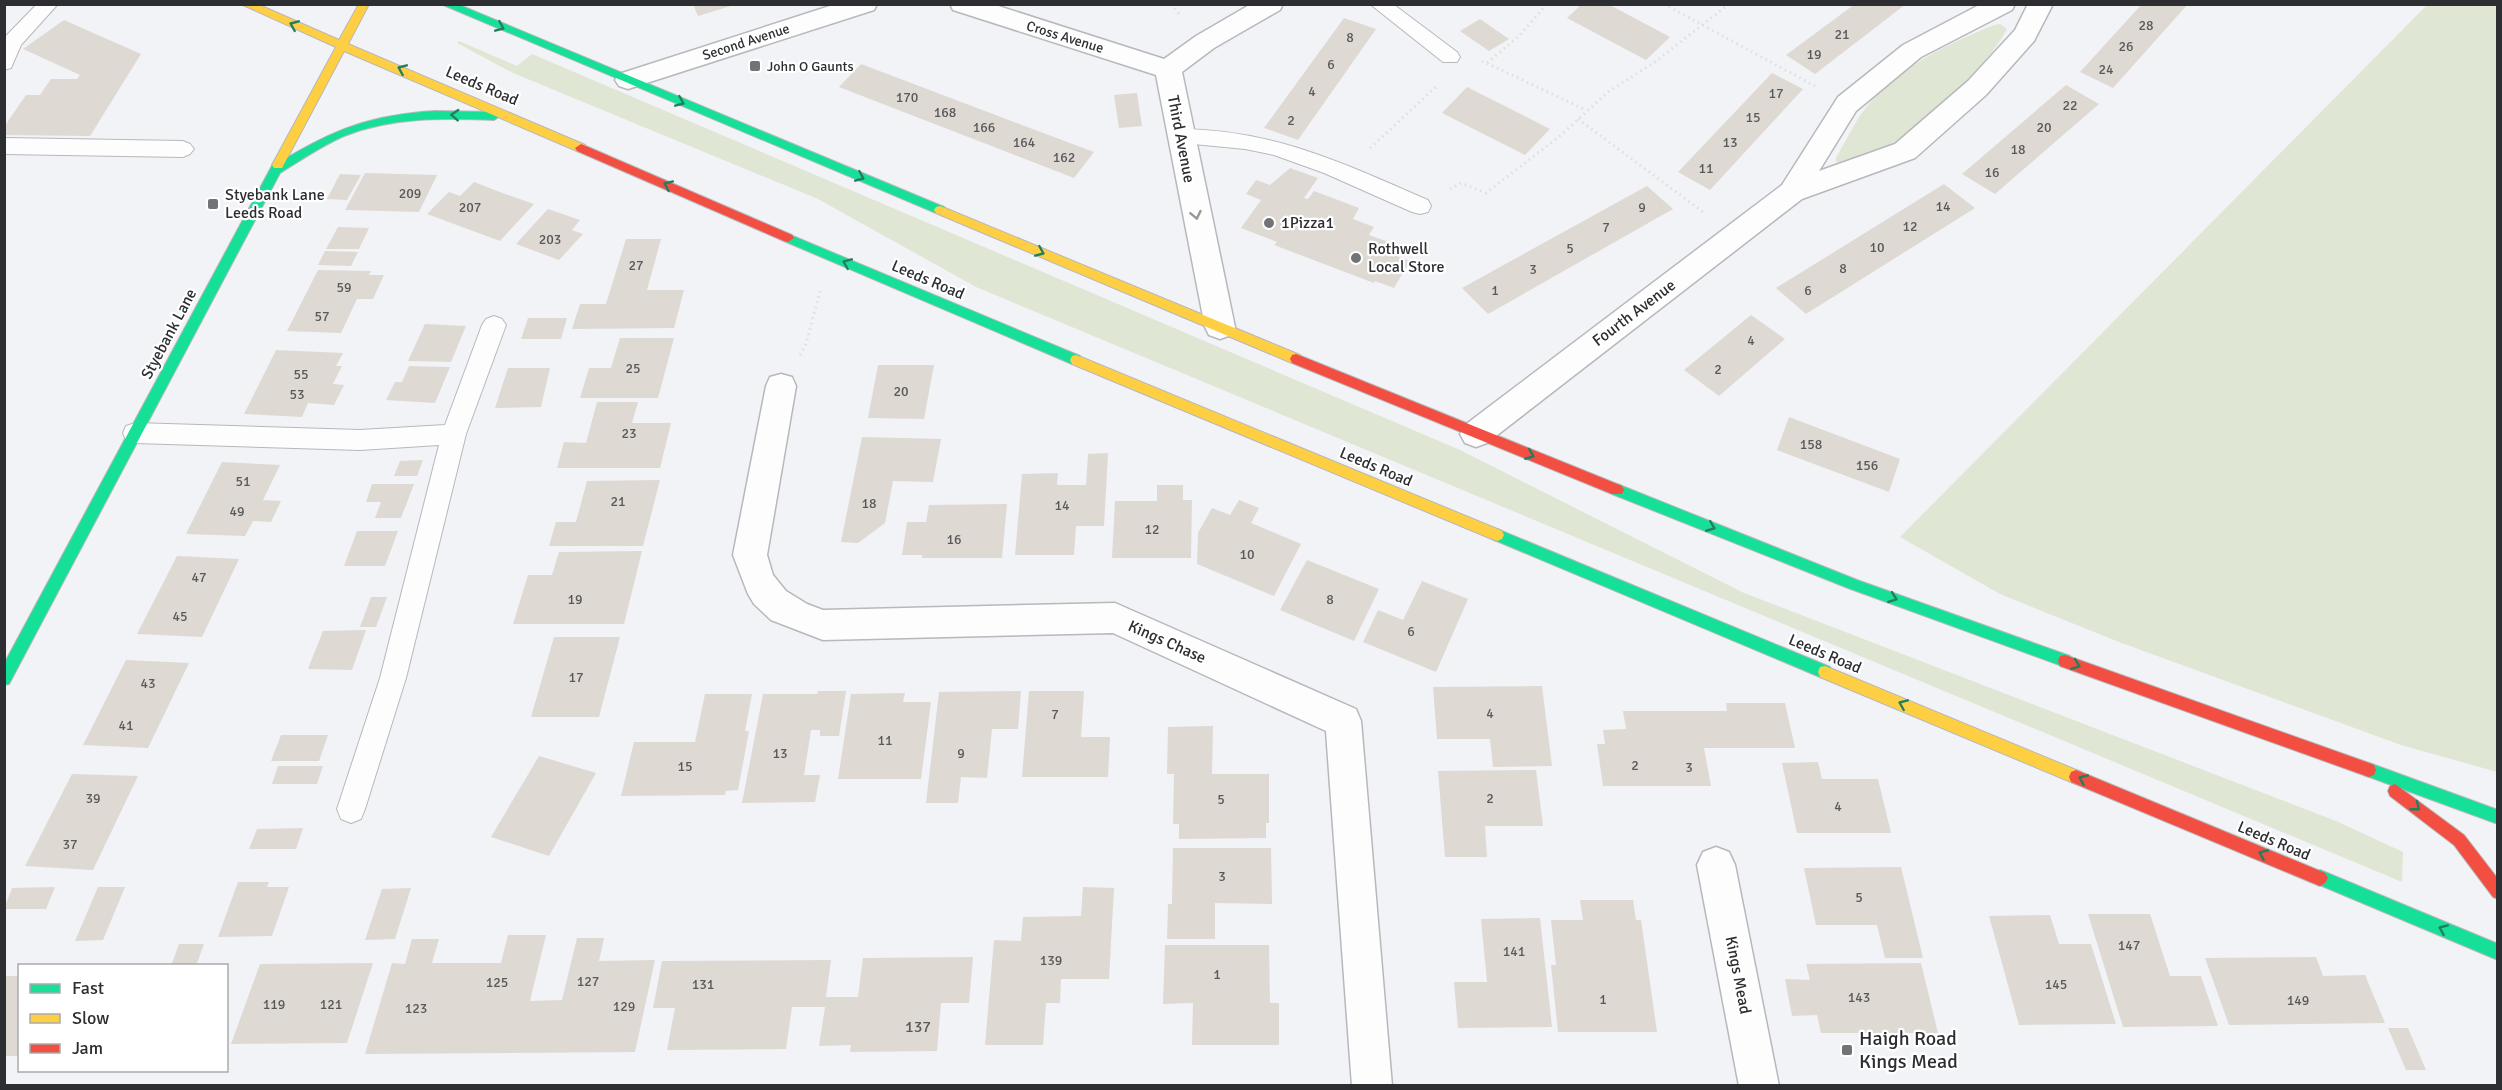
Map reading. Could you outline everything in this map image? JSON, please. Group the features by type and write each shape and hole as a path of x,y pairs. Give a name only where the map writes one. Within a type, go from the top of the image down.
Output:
{"main road":[{"name":"Leeds Road","path":"246,4 513,117 979,320 2498,952"},
{"name":"Styebank Lane","path":"4,679 364,4"},
{"path":"446,4 1476,434 1853,584 2498,818"},
{"path":"275,170 346,131 395,117 437,114 513,117"},
{"path":"2370,771 2459,840 2498,892"}],"street":[{"name":"Second Avenue","path":"628,80 865,4"},
{"name":"Cross Avenue","path":"962,4 1168,69"},
{"path":"1168,69 1205,42 1271,4"},
{"name":"Fourth Avenue","path":"1792,192 1847,104 1912,51 2003,4"},
{"name":"Fourth Avenue","path":"1476,434 1792,192 1905,151 1977,88 2025,35 2041,4"},
{"name":"Third Avenue","path":"1168,69 1180,138 1220,327"},
{"name":"Kings Chase","path":"781,386 750,555 756,580 771,601 794,616 823,625 1115,618 1343,721 1372,1086"},
{"name":"Kings Mead","path":"1716,865 1760,1086"}],"lane":[{"path":"4,63 12,42 49,4"},
{"path":"1379,4 1450,57"},
{"path":"1180,138 1213,136 1254,141 1294,152 1420,206"},
{"path":"4,146 183,150"},
{"path":"351,809 393,678 454,434 494,325"},
{"path":"135,432 360,440 454,434"}],"path":[{"path":"1487,63 1518,37 1547,4"},
{"path":"1664,4 1703,23 1847,104"},
{"path":"1420,206 1461,183 1486,193 1561,135 1586,110 1654,62 1729,4"},
{"path":"1475,58 1586,110"},
{"path":"1343,172 1441,82"},
{"path":"1578,119 1735,236"}],"green space":[{"path":"2427,5 2497,5 2497,772 2401,745 2119,642 2000,594 1900,537"},
{"path":"2000,24 2007,29 1998,44 1972,76 1940,107 1881,150 1842,164 1836,162 1836,158 1864,110 1891,82 1923,59"},
{"path":"459,41 517,66 532,54 1460,450 1744,593 2336,821 2403,852 2402,882 976,287 818,199 513,73 457,43"}],"building":[{"path":"693,4 734,4 734,5 698,16"},
{"path":"1582,4 1608,4 1670,37 1646,60 1567,18"},
{"path":"1855,4 1906,4 1815,74 1786,55"},
{"path":"2142,4 2188,4 2113,88 2080,72"},
{"path":"1344,18 1376,29 1298,140 1264,128"},
{"path":"1480,19 1509,39 1489,51 1460,31"},
{"path":"64,20 141,54 90,136 4,135 4,127 26,95 40,95 51,79 77,79 80,75 23,49"},
{"path":"861,64 1094,152 1074,178 839,87"},
{"path":"1772,73 1803,89 1710,190 1678,172"},
{"path":"2066,85 2099,104 1995,194 1962,174"},
{"path":"1467,87 1550,129 1525,155 1442,113"},
{"path":"1137,93 1142,126 1119,128 1114,95"},
{"path":"1290,168 1318,178 1304,198 1308,199 1314,191 1359,208 1353,219 1374,227 1369,235 1397,245 1391,254 1410,261 1394,288 1375,281 1374,283 1274,245 1277,242 1241,228 1261,200 1246,194 1256,180 1270,185"},
{"path":"365,173 437,175 419,212 345,210"},
{"path":"340,174 361,175 347,200 327,199"},
{"path":"474,182 534,204 500,241 427,214 449,192 460,196"},
{"path":"1944,184 1975,208 1806,314 1776,288"},
{"path":"1647,186 1673,209 1488,314 1462,288"},
{"path":"548,209 580,220 572,230 583,234 559,260 516,244"},
{"path":"338,227 369,228 359,249 326,249"},
{"path":"626,239 661,239 647,290 684,290 674,328 572,329 580,304 606,304"},
{"path":"325,251 358,252 351,266 318,265"},
{"path":"318,270 371,271 369,275 384,275 373,299 357,299 341,333 287,331"},
{"path":"1751,315 1785,339 1719,396 1684,370"},
{"path":"528,318 567,318 561,339 521,339"},
{"path":"425,324 466,326 451,362 408,361"},
{"path":"620,338 674,338 658,398 580,398 589,368 611,368"},
{"path":"276,350 343,353 336,366 342,366 333,384 344,385 334,405 308,403 302,417 244,414"},
{"path":"878,365 934,365 924,419 868,418"},
{"path":"409,366 450,367 435,403 386,400 395,382 402,382"},
{"path":"508,368 550,368 541,407 495,408"},
{"path":"597,402 638,402 632,423 671,423 660,468 557,468 564,442 586,443"},
{"path":"1789,417 1900,459 1889,492 1777,450"},
{"path":"862,437 941,439 933,482 893,481 885,523 858,543 841,542"},
{"path":"1108,453 1104,526 1076,526 1074,555 1015,555 1022,474 1058,473 1057,485 1086,485 1088,454"},
{"path":"423,460 417,476 394,476 400,461"},
{"path":"222,462 280,465 263,500 281,501 271,522 253,521 245,536 186,534"},
{"path":"660,480 643,546 549,546 556,522 576,522 587,481"},
{"path":"372,484 414,484 401,518 375,518 381,502 366,502"},
{"path":"1157,485 1183,485 1183,500 1192,500 1191,558 1112,558 1115,501 1157,501"},
{"path":"1239,500 1259,508 1251,523 1301,544 1274,596 1197,564 1198,533 1212,508 1230,515"},
{"path":"1007,504 1002,558 922,558 922,555 902,555 907,522 926,522 929,505"},
{"path":"357,531 398,531 385,566 344,566"},
{"path":"642,551 624,624 513,624 528,575 552,575 559,552"},
{"path":"177,556 239,559 202,637 137,634"},
{"path":"1307,560 1379,589 1354,641 1280,610"},
{"path":"1422,581 1468,599 1436,672 1363,642 1378,610 1403,620"},
{"path":"371,597 387,597 376,627 360,627"},
{"path":"366,630 352,670 308,669 323,631"},
{"path":"554,637 620,637 599,717 531,717"},
{"path":"126,660 189,663 148,748 83,745"},
{"path":"1542,686 1552,766 1493,767 1490,739 1437,739 1433,687"},
{"path":"818,691 846,691 839,736 820,736 820,730 811,730 804,775 820,775 815,802 742,803 763,694 817,694"},
{"path":"1021,691 1018,729 992,729 987,778 961,777 958,803 926,803 939,692"},
{"path":"1029,691 1084,691 1081,737 1110,737 1108,777 1022,777"},
{"path":"905,693 903,702 931,702 921,779 838,779 851,694"},
{"path":"705,694 752,694 745,731 749,731 738,790 726,791 725,795 621,796 634,742 695,742"},
{"path":"1726,703 1785,703 1795,748 1704,748 1711,786 1603,786 1597,744 1605,744 1603,730 1626,729 1623,711 1727,711"},
{"path":"1213,726 1212,774 1269,774 1269,823 1266,823 1266,838 1179,839 1179,824 1173,824 1174,774 1167,774 1168,727"},
{"path":"281,735 328,735 319,761 271,761"},
{"path":"539,756 596,773 549,856 491,837"},
{"path":"1818,762 1822,779 1878,779 1891,833 1797,833 1782,763"},
{"path":"278,766 323,766 317,784 272,784"},
{"path":"1536,770 1543,826 1485,826 1487,857 1445,857 1438,771"},
{"path":"72,774 138,776 93,870 25,866"},
{"path":"303,828 296,849 249,849 257,829"},
{"path":"1173,848 1271,848 1272,904 1215,903 1215,939 1167,939 1168,904 1172,904"},
{"path":"1901,867 1923,958 1885,958 1877,925 1816,925 1804,868"},
{"path":"238,882 269,882 267,887 289,887 272,936 218,937"},
{"path":"55,887 46,909 4,909 12,888"},
{"path":"98,887 125,887 103,940 75,941"},
{"path":"1083,887 1114,888 1109,979 1061,979 1060,1003 1046,1003 1043,1045 985,1045 994,940 1021,941 1023,917 1081,916"},
{"path":"411,888 395,939 365,940 382,889"},
{"path":"1580,900 1633,900 1636,920 1641,920 1657,1032 1558,1032 1551,965 1556,965 1551,920 1583,920"},
{"path":"2088,914 2150,914 2170,976 2201,976 2218,1026 2123,1027"},
{"path":"2050,915 2059,944 2091,944 2116,1024 2019,1025 1989,916"},
{"path":"1540,918 1552,1027 1458,1028 1454,982 1487,982 1481,919"},
{"path":"508,935 546,935 530,1001 562,1000 577,938 604,938 599,961 655,960 635,1052 365,1054 392,963 405,964 412,939 439,939 432,963 501,963"},
{"path":"179,944 204,944 197,964 172,964"},
{"path":"1165,945 1269,945 1270,1003 1279,1003 1279,1045 1192,1045 1193,1003 1163,1004"},
{"path":"973,957 969,1003 941,1003 937,1051 850,1052 851,1045 819,1046 825,1007 792,1007 786,1049 667,1050 675,1008 653,1008 662,961 831,960 826,997 858,997 863,958"},
{"path":"2316,957 2323,976 2365,975 2385,1023 2229,1025 2205,958"},
{"path":"373,963 347,1043 231,1044 260,964"},
{"path":"1921,963 1938,1033 1821,1033 1817,1015 1792,1016 1785,979 1810,980 1806,964"},
{"path":"4,976 18,976 18,1056 4,1056"},
{"path":"2388,1028 2408,1028 2426,1070 2406,1070"}],"traffic: fast":[{"path":"446,4 940,210"},
{"path":"275,170 331,138 377,122 415,116 494,116"},
{"path":"4,679 278,165"},
{"path":"788,238 1076,360"},
{"path":"1617,490 1853,584 2065,661"},
{"path":"1497,535 1825,672"},
{"path":"2369,770 2498,817"},
{"path":"2320,878 2498,952"}],"traffic: slow":[{"path":"246,4 581,148"},
{"path":"278,165 364,4"},
{"path":"940,210 1296,359"},
{"path":"1076,360 1497,535"},
{"path":"1825,672 2076,777"}],"traffic: jam":[{"path":"581,148 788,238"},
{"path":"1296,359 1617,490"},
{"path":"2065,661 2369,770"},
{"path":"2076,777 2320,878"},
{"path":"2395,791 2459,840 2498,892"}],"place":[{"name":"John O Gaunts","path":"755,66"},
{"name":"Styebank Lane Leeds Road","path":"213,204"},
{"name":"1Pizza1","path":"1269,223"},
{"name":"Rothwell Local Store","path":"1356,258"},
{"name":"Haigh Road Kings Mead","path":"1847,1050"}]}
